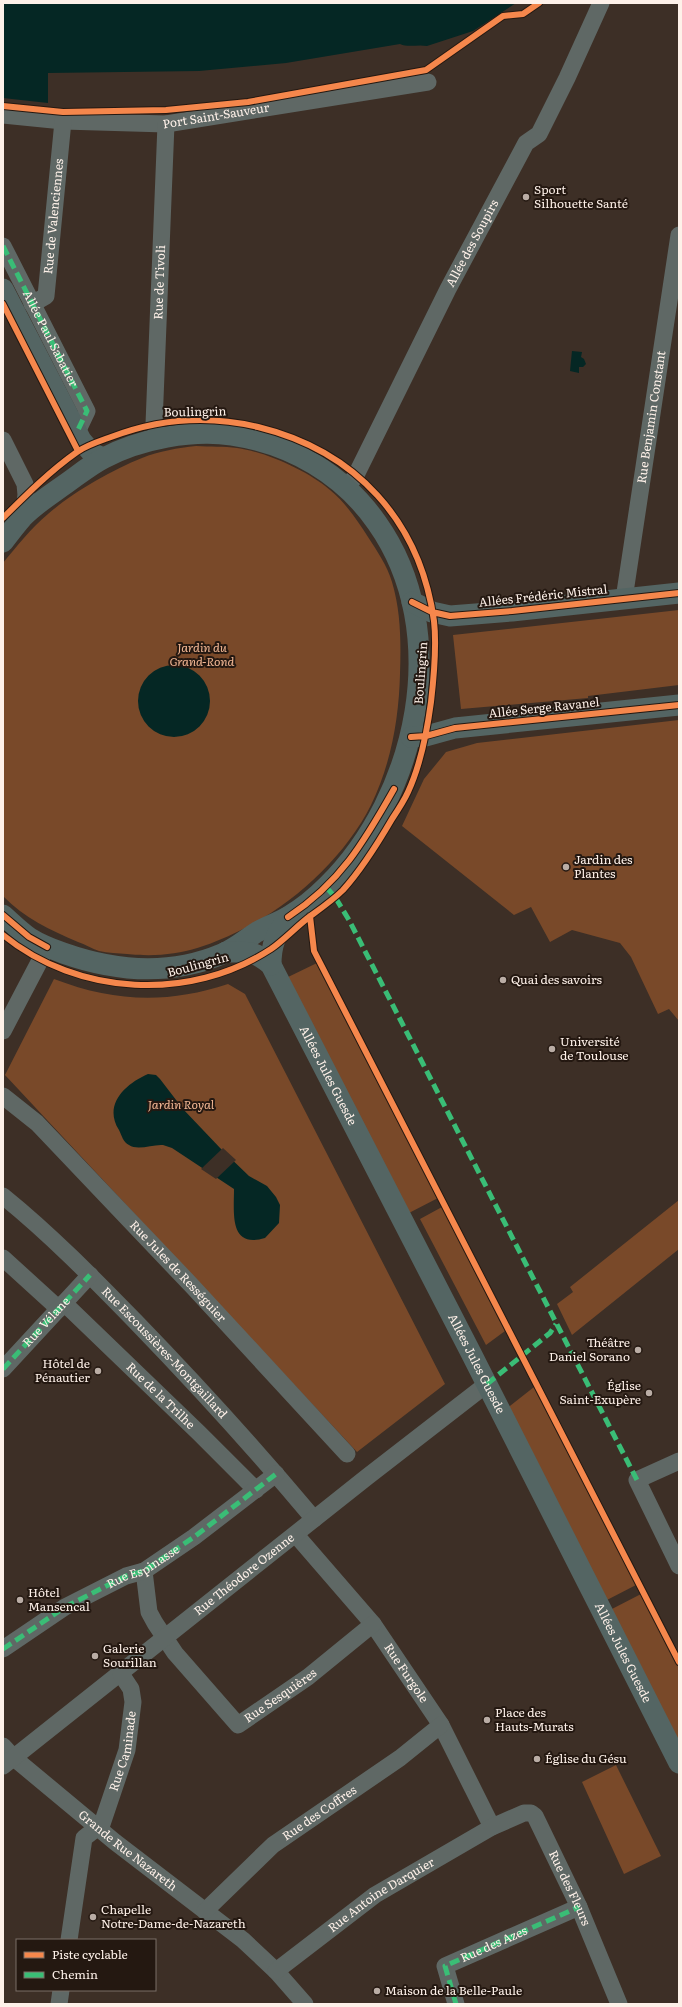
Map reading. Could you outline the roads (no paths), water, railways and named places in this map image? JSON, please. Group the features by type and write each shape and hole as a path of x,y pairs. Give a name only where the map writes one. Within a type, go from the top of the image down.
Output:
{"main road":[{"name":"Allée Paul Sabatier","path":"3,289 77,432 86,447 92,453 103,458"},
{"name":"Boulingrin","path":"3,542 23,517 50,495 103,458 160,438 182,435 224,434 254,438 284,449 314,464 347,488 365,507 394,549 412,602 418,642 418,685 416,711 411,738 394,789 358,850 326,887 307,904 288,917 275,922 226,952 191,963 152,969 114,967 84,960 47,947 29,938 3,915"},
{"name":"Allées Frédéric Mistral","path":"412,602 432,612 450,616 512,611 679,593"},
{"name":"Allée Serge Ravanel","path":"411,738 426,736 455,728 679,705"},
{"path":"271,965 271,949 275,937 288,917"},
{"name":"Allées Jules Guesde","path":"226,952 248,952 260,955 271,965 487,1384 679,1763"}],"street":[{"name":"Allée des Soupirs","path":"347,488 356,475 448,289 526,143 539,134 601,3"},
{"name":"Port Saint-Sauveur","path":"3,115 63,121 166,124 428,82"},
{"name":"Rue de Valenciennes","path":"32,304 46,296 63,121"},
{"name":"Rue de Tivoli","path":"160,438 154,424 166,124"},
{"name":"Rue Benjamin Constant","path":"624,599 679,235"},
{"name":"Allée Paul Sabatier","path":"3,246 87,411 77,432"},
{"path":"3,440 25,484 26,495 23,517"},
{"path":"3,1031 47,947"},
{"name":"Rue Jules de Rességuier","path":"3,1096 42,1129 198,1293 347,1454"},
{"name":"Rue Escoussières-Montgaillard","path":"3,1196 90,1275 185,1372 276,1474 314,1520"},
{"name":"Rue de la Trilhe","path":"3,1258 62,1306 256,1490"},
{"name":"Rue Vélane","path":"3,1369 90,1275"},
{"name":"Rue Théodore Ozenne","path":"7,1757 121,1674 487,1384"},
{"path":"679,1461 637,1480 679,1566"},
{"name":"Rue Espinasse","path":"3,1649 65,1607 126,1576 144,1571 194,1537 276,1474"},
{"name":"Rue Furgole","path":"296,1535 373,1624 441,1725 492,1827"},
{"path":"144,1571 148,1612 164,1639"},
{"name":"Rue Sesquières","path":"164,1639 238,1725 308,1677 373,1624"},
{"name":"Rue Caminade","path":"98,1829 102,1824 122,1768 130,1731 133,1702 131,1690 121,1674"},
{"name":"Rue des Coffres","path":"205,1911 273,1845 400,1758 441,1725"},
{"name":"Grande Rue Nazareth","path":"7,1757 243,1940 276,1971 305,2004"},
{"name":"Rue des Fleurs","path":"492,1827 524,1813 531,1813 534,1816 579,1907 619,2004"},
{"name":"Rue Antoine Darquier","path":"276,1971 375,1895 492,1827"},
{"path":"69,1939 84,1838 98,1829"},
{"name":"Rue des Azes","path":"456,2004 445,1966 579,1907"},
{"path":"59,2004 61,1991"}],"water":[{"path":"3,3 516,3 473,31 427,46 407,46 400,44 286,63 199,71 48,73 48,103 3,98"},
{"path":"572,351 582,352 581,357 584,359 586,364 583,367 579,367 579,373 570,371"},
{"path":"174,665 194,671 204,681 210,701 204,721 194,731 174,737 154,731 144,721 138,701 144,681 154,671"},
{"path":"148,1074 156,1075 183,1109 222,1150 249,1176 267,1186 276,1197 280,1205 279,1223 265,1238 253,1240 245,1238 239,1234 234,1218 234,1189 172,1148 163,1145 133,1147 124,1141 115,1121 115,1104 124,1090 139,1078"}],"place":[{"name":"Sport Silhouette Santé","path":"526,197"},
{"name":"Jardin des Plantes","path":"566,867"},
{"name":"Quai des savoirs","path":"503,980"},
{"name":"Université de Toulouse","path":"552,1049"},
{"name":"Théâtre Daniel Sorano","path":"638,1350"},
{"name":"Hôtel de Pénautier","path":"98,1371"},
{"name":"Église Saint-Exupère","path":"649,1393"},
{"name":"Hôtel Mansencal","path":"20,1600"},
{"name":"Galerie Sourillan","path":"95,1656"},
{"name":"Place des Hauts-Murats","path":"487,1720"},
{"name":"Église du Gésu","path":"537,1759"},
{"name":"Chapelle Notre-Dame-de-Nazareth","path":"93,1917"},
{"name":"Maison de la Belle-Paule","path":"377,1991"}],"park label":[{"name":"Jardin du Grand-Rond","path":"202,655"},
{"name":"Jardin Royal","path":"181,1105"}]}
